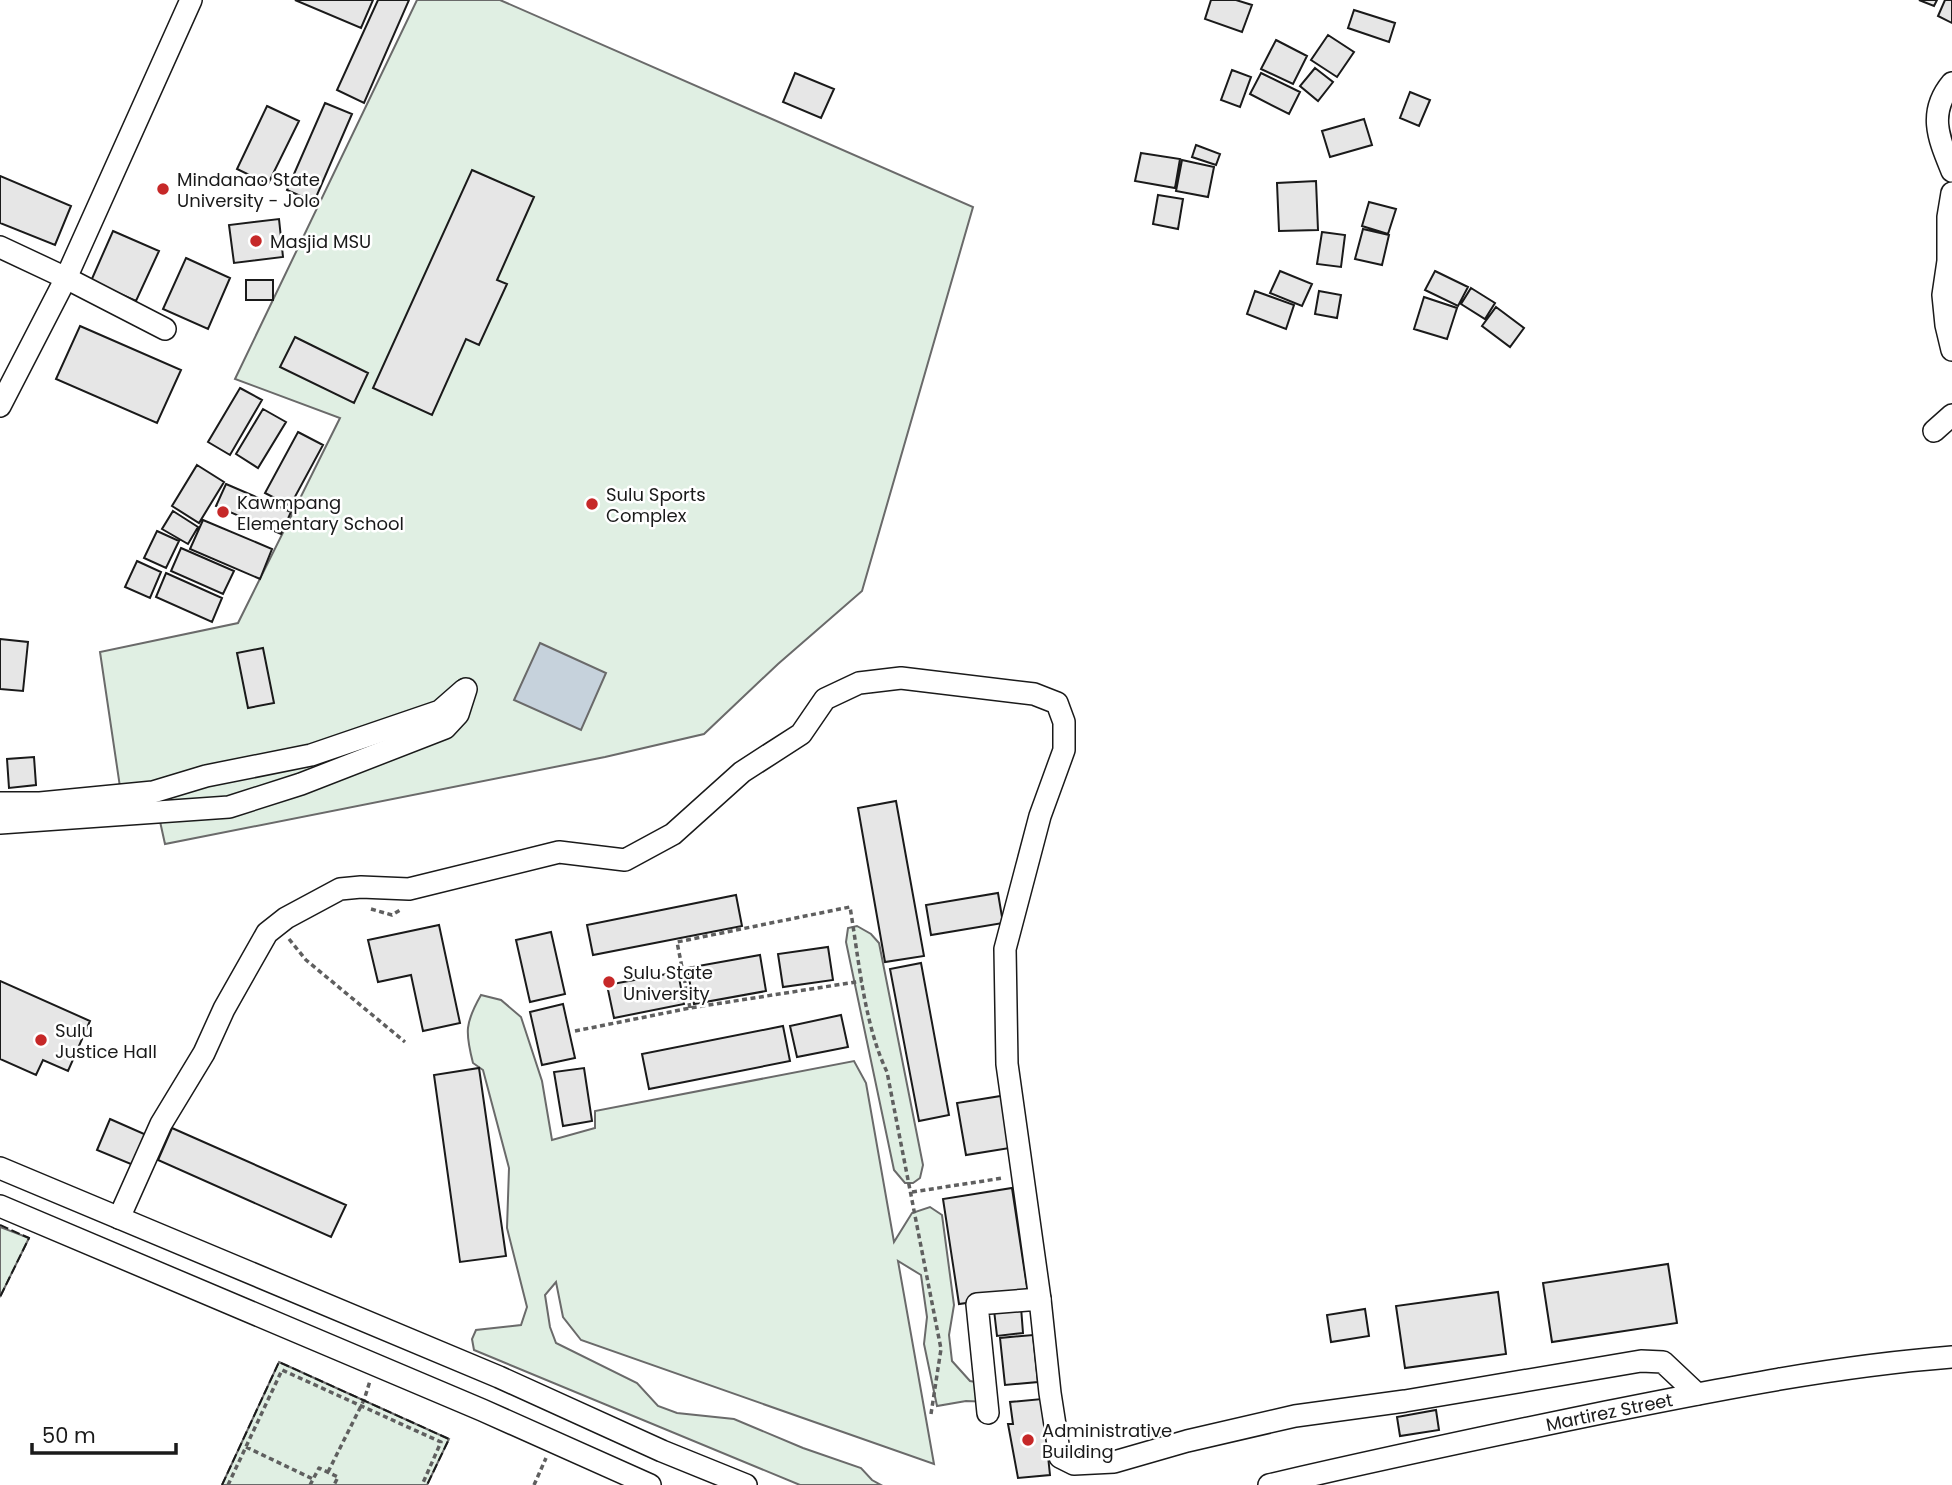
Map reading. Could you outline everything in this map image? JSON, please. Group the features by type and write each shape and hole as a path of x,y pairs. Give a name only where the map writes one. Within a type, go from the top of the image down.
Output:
{"street":[{"path":"0,406 66,278 191,0"},
{"path":"1952,83 1938,107 1937,122 1942,150 1952,170"},
{"path":"1952,193 1943,295 1952,350"},
{"path":"0,247 165,329"},
{"path":"1934,431 1952,415"},
{"path":"119,1218 161,1124 204,1053 224,1009 267,933 286,918 340,889 409,889 559,852 625,860 673,834 742,772 801,734 825,699 859,683 901,678 1034,694 1057,703 1064,722 1064,750 1040,816 1005,949 1007,1063 1060,1457 1074,1464 1114,1462 1186,1441 1295,1416 1405,1401 1641,1361 1663,1362 1697,1394"},
{"path":"0,803 40,803 153,792 206,776 300,757 440,711 466,689 458,714 446,728 307,782 229,807 0,823"},
{"path":"300,757 307,782"},
{"path":"650,1485 482,1410 1,1207 8,1172 499,1377 662,1451 746,1485"},
{"path":"988,1413 976,1304 1040,1298"},
{"name":"Martirez Street","path":"1269,1485 1414,1451 1697,1394 1901,1361 1952,1357"},
{"path":"482,1410 499,1377"}],"path":[{"path":"690,1008 677,942 850,907 862,981 878,1054 887,1072 912,1192 941,1349 931,1415"},
{"path":"575,1031 690,1008 862,981"},
{"path":"912,1192 1024,1174"},
{"path":"328,1472 361,1406 375,1366"},
{"path":"228,1485 282,1370 441,1443 422,1485"},
{"path":"534,1485 553,1443"},
{"path":"246,1447 313,1479"},
{"path":"310,1485 318,1468 338,1477 334,1485"}],"green space":[{"name":"Sulu Sports Complex","path":"417,0 500,0 973,207 862,591 778,664 704,734 605,757 165,844 152,785 120,787 100,652 238,623 340,418 235,379"},
{"path":"857,926 871,934 879,943 923,1165 920,1178 913,1183 905,1183 894,1170 846,942 848,928"},
{"path":"481,995 501,1000 521,1017 542,1081 552,1140 595,1128 595,1111 854,1061 866,1083 894,1242 912,1213 930,1207 942,1215 954,1305 949,1335 952,1361 970,1381 988,1384 991,1402 966,1401 937,1406 924,1344 927,1317 921,1275 898,1261 934,1464 581,1340 563,1317 556,1282 545,1295 550,1327 556,1343 637,1383 658,1406 677,1413 734,1419 803,1448 861,1468 881,1485 800,1485 474,1350 472,1339 476,1330 521,1325 527,1307 507,1228 509,1168 483,1070 473,1063 469,1043 469,1021"},
{"path":"0,1227 29,1238 0,1297"},
{"path":"279,1362 449,1439 427,1485 222,1485"}],"shaded area":[{"path":"540,643 606,673 581,730 514,700"}],"building":[{"path":"295,0 373,0 361,28"},
{"path":"378,0 409,0 364,103 337,90"},
{"path":"1211,0 1236,0 1252,5 1242,32 1205,19"},
{"path":"1919,0 1937,0 1934,6"},
{"path":"1945,0 1952,0 1952,23 1938,16"},
{"path":"1354,10 1395,23 1389,42 1348,28"},
{"path":"1328,35 1354,52 1337,77 1311,60"},
{"path":"1276,40 1307,56 1293,84 1261,69"},
{"path":"1315,68 1333,82 1318,101 1300,86"},
{"path":"1232,70 1251,77 1240,107 1221,100"},
{"path":"795,73 834,89 821,118 783,102"},
{"path":"1261,73 1300,92 1289,114 1250,94"},
{"path":"1410,92 1430,100 1419,126 1400,118"},
{"path":"325,103 352,114 314,202 287,190"},
{"path":"267,106 299,121 268,184 237,169"},
{"path":"1364,119 1372,145 1330,157 1322,131"},
{"path":"1196,145 1220,154 1216,165 1192,157"},
{"path":"1141,153 1180,159 1175,188 1135,181"},
{"path":"1182,160 1214,167 1208,197 1176,191"},
{"path":"472,170 534,197 497,280 507,284 479,345 466,339 432,415 373,388"},
{"path":"0,176 71,206 55,245 0,223"},
{"path":"1316,181 1318,230 1279,231 1277,183"},
{"path":"1158,195 1183,199 1178,229 1153,224"},
{"path":"1369,202 1396,209 1388,234 1362,226"},
{"name":"Masjid MSU","path":"279,219 283,257 234,263 229,225"},
{"path":"1363,229 1389,235 1382,265 1355,259"},
{"path":"113,231 159,251 136,301 91,281"},
{"path":"1322,232 1345,235 1341,267 1317,264"},
{"path":"186,258 230,278 208,329 163,309"},
{"path":"1280,271 1312,284 1302,306 1270,293"},
{"path":"1435,271 1468,287 1458,306 1425,290"},
{"path":"246,280 273,280 273,300 246,300"},
{"path":"1471,288 1495,303 1485,319 1461,304"},
{"path":"1255,291 1294,305 1286,329 1247,314"},
{"path":"1319,291 1341,295 1337,318 1315,314"},
{"path":"1424,297 1457,308 1447,339 1414,329"},
{"path":"1496,307 1524,328 1510,347 1482,326"},
{"path":"80,326 181,370 157,423 56,379"},
{"path":"295,337 368,373 354,403 280,367"},
{"path":"240,388 262,400 230,455 208,442"},
{"path":"263,409 286,422 258,468 236,454"},
{"path":"298,432 323,445 290,506 265,493"},
{"path":"197,465 224,482 199,523 172,506"},
{"path":"226,484 291,512 281,534 216,506"},
{"path":"173,511 198,527 188,544 162,529"},
{"path":"203,520 272,549 260,579 190,549"},
{"path":"157,531 179,541 166,568 144,558"},
{"path":"181,548 234,571 223,594 171,571"},
{"path":"137,561 161,572 150,598 125,587"},
{"path":"166,573 222,598 212,622 156,597"},
{"path":"0,639 28,642 23,691 0,689"},
{"path":"263,648 274,703 248,708 237,653"},
{"path":"34,757 36,785 9,788 7,759"},
{"path":"896,801 924,956 885,962 858,808"},
{"path":"998,893 1003,923 931,935 926,905"},
{"path":"736,895 742,926 593,955 587,925"},
{"path":"439,925 460,1023 423,1031 411,975 378,982 368,940"},
{"path":"551,932 565,994 530,1002 516,940"},
{"path":"828,947 833,980 783,987 778,954"},
{"path":"760,955 766,991 694,1004 687,968"},
{"path":"921,963 949,1115 919,1121 890,969"},
{"path":"678,972 684,1004 614,1018 607,985"},
{"name":"Sulu Justice Hall","path":"0,981 90,1021 68,1071 43,1060 36,1075 0,1059"},
{"path":"563,1004 575,1058 542,1065 530,1012"},
{"path":"841,1015 848,1047 797,1057 790,1026"},
{"path":"783,1026 790,1061 649,1089 642,1054"},
{"path":"479,1068 506,1256 460,1262 434,1075"},
{"path":"584,1068 592,1121 563,1126 554,1072"},
{"path":"1007,1095 1016,1147 966,1155 957,1103"},
{"path":"110,1119 151,1137 138,1167 97,1150"},
{"path":"172,1128 346,1205 331,1237 158,1160"},
{"path":"1012,1188 1028,1294 959,1304 943,1199"},
{"path":"1668,1264 1677,1323 1552,1342 1543,1283"},
{"path":"1498,1292 1506,1354 1405,1368 1396,1306"},
{"path":"1021,1307 1023,1333 997,1336 994,1310"},
{"path":"1365,1309 1369,1336 1331,1342 1327,1315"},
{"path":"1033,1335 1038,1382 1005,1385 1000,1338"},
{"name":"Administrative Building","path":"1042,1399 1050,1475 1018,1478 1008,1424 1013,1424 1010,1402"},
{"path":"1436,1410 1439,1430 1400,1436 1397,1417"}],"fence":[{"path":"0,1225 29,1238 0,1297"},
{"path":"222,1485 279,1362 449,1439 427,1485"}],"place":[{"name":"Mindanao State University - Jolo","path":"163,189"},
{"name":"Masjid MSU","path":"256,241"},
{"name":"Sulu Sports Complex","path":"592,504"},
{"name":"Kawmpang Elementary School","path":"223,512"},
{"name":"Sulu State University","path":"609,982"},
{"name":"Sulu Justice Hall","path":"41,1040"},
{"name":"Administrative Building","path":"1028,1440"}]}
